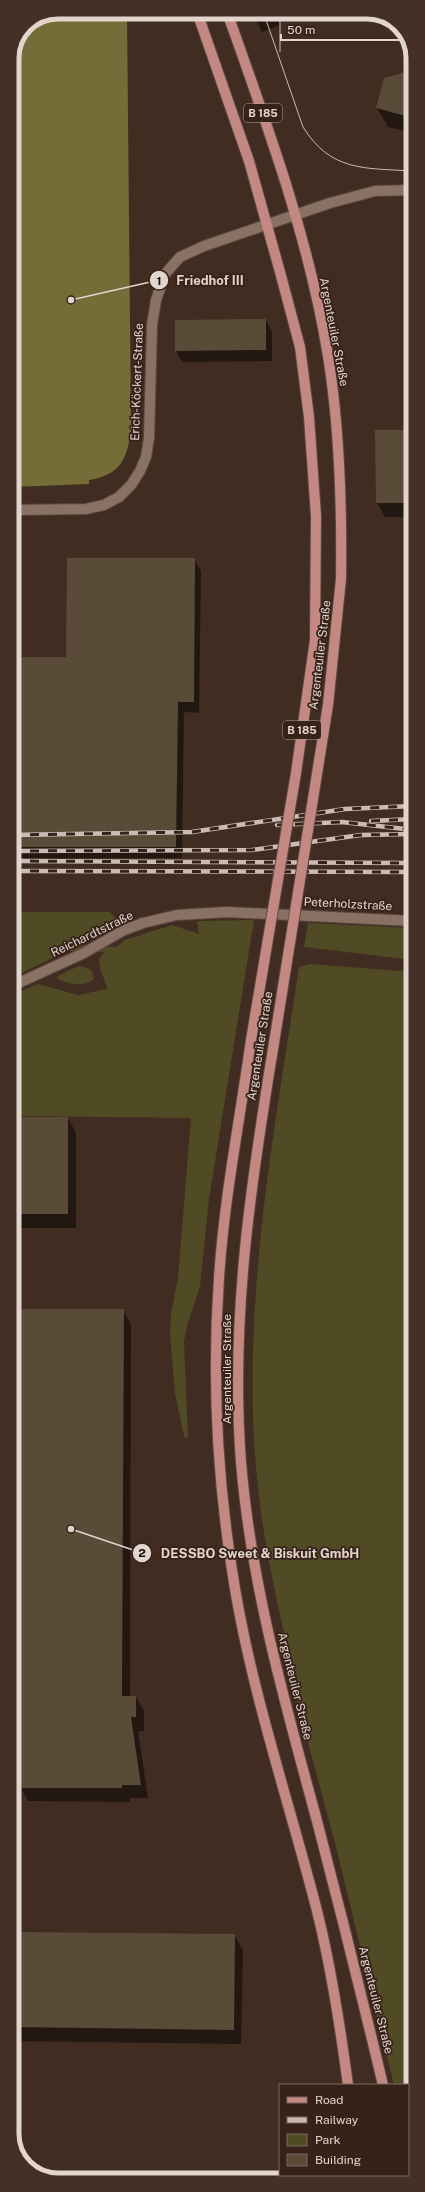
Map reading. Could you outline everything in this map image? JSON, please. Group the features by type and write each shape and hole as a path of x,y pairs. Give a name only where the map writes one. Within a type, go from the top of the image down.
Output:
{"main road":[{"name":"Argenteuiler Straße","path":"199,19 249,161 300,347 309,417 316,516 315,640 296,773 251,1040 219,1275 216,1337 216,1403 221,1488 232,1572 245,1638 327,1956 348,2084"},
{"name":"Argenteuiler Straße","path":"230,19 270,132 296,215 328,355 336,414 342,524 342,579 337,635 328,705 255,1157 244,1248 239,1364 241,1462 250,1532 265,1622 279,1683 337,1897 383,2084"}],"street":[{"name":"Erich-Köckert-Straße","path":"19,510 86,509 104,505 131,485 140,471 146,457 152,325 156,300 165,274 180,257 192,251 330,203 375,191 406,190"},
{"name":"Reichardtstraße","path":"19,983 84,953 124,930 149,921 177,915 200,913 281,914"},
{"name":"Peterholzstraße","path":"281,914 406,921"}],"green space":[{"path":"19,912 110,912 117,920 75,945 116,947 125,940 172,925 199,934 197,921 254,920 209,1199 200,1286 186,1329 184,1342 188,1438 184,1436 175,1393 170,1333 171,1314 178,1278 191,1118 19,1116 19,992 38,984 78,995 107,989 99,959 105,952 66,951 19,974"},
{"path":"308,923 406,928 406,959 304,947"},
{"path":"311,964 406,971 406,2084 394,2084 335,1843 291,1678 294,1676 266,1547 256,1468 253,1405 253,1342 257,1279 271,1154 299,967"},
{"path":"79,966 90,970 93,973 94,979 85,984 71,984 58,979 57,976"}],"shaded area":[{"path":"58,19 127,19 131,430 127,450 120,464 115,470 108,474 100,478 89,480 89,484 19,487 19,58 22,43 30,30 43,22"}],"building":[{"path":"406,72 406,116 376,108 384,78"},
{"path":"266,319 266,350 175,351 175,320"},
{"path":"375,430 406,430 406,503 376,503"},
{"path":"67,558 195,558 194,702 178,702 176,847 19,847 19,657 66,657"},
{"path":"19,1117 68,1117 68,1214 19,1214"},
{"path":"19,1309 124,1309 122,1696 136,1696 136,1717 131,1717 141,1785 122,1785 122,1788 19,1788"},
{"path":"19,1932 235,1934 234,2030 19,2027"}],"tram line":[{"path":"266,19 303,127 314,142 337,160 350,165 364,168 406,171"},
{"path":"280,19 280,52"}],"railway":[{"path":"19,835 192,832 345,809 406,806"},
{"path":"371,821 406,819"},
{"path":"277,825 342,822 405,829"},
{"path":"19,851 252,850 361,835 406,834"},
{"path":"19,861 406,863"},
{"path":"19,871 406,872"}],"place":[{"name":"Friedhof III","path":"71,300"},
{"name":"DESSBO Sweet & Biskuit GmbH","path":"71,1529"}]}
